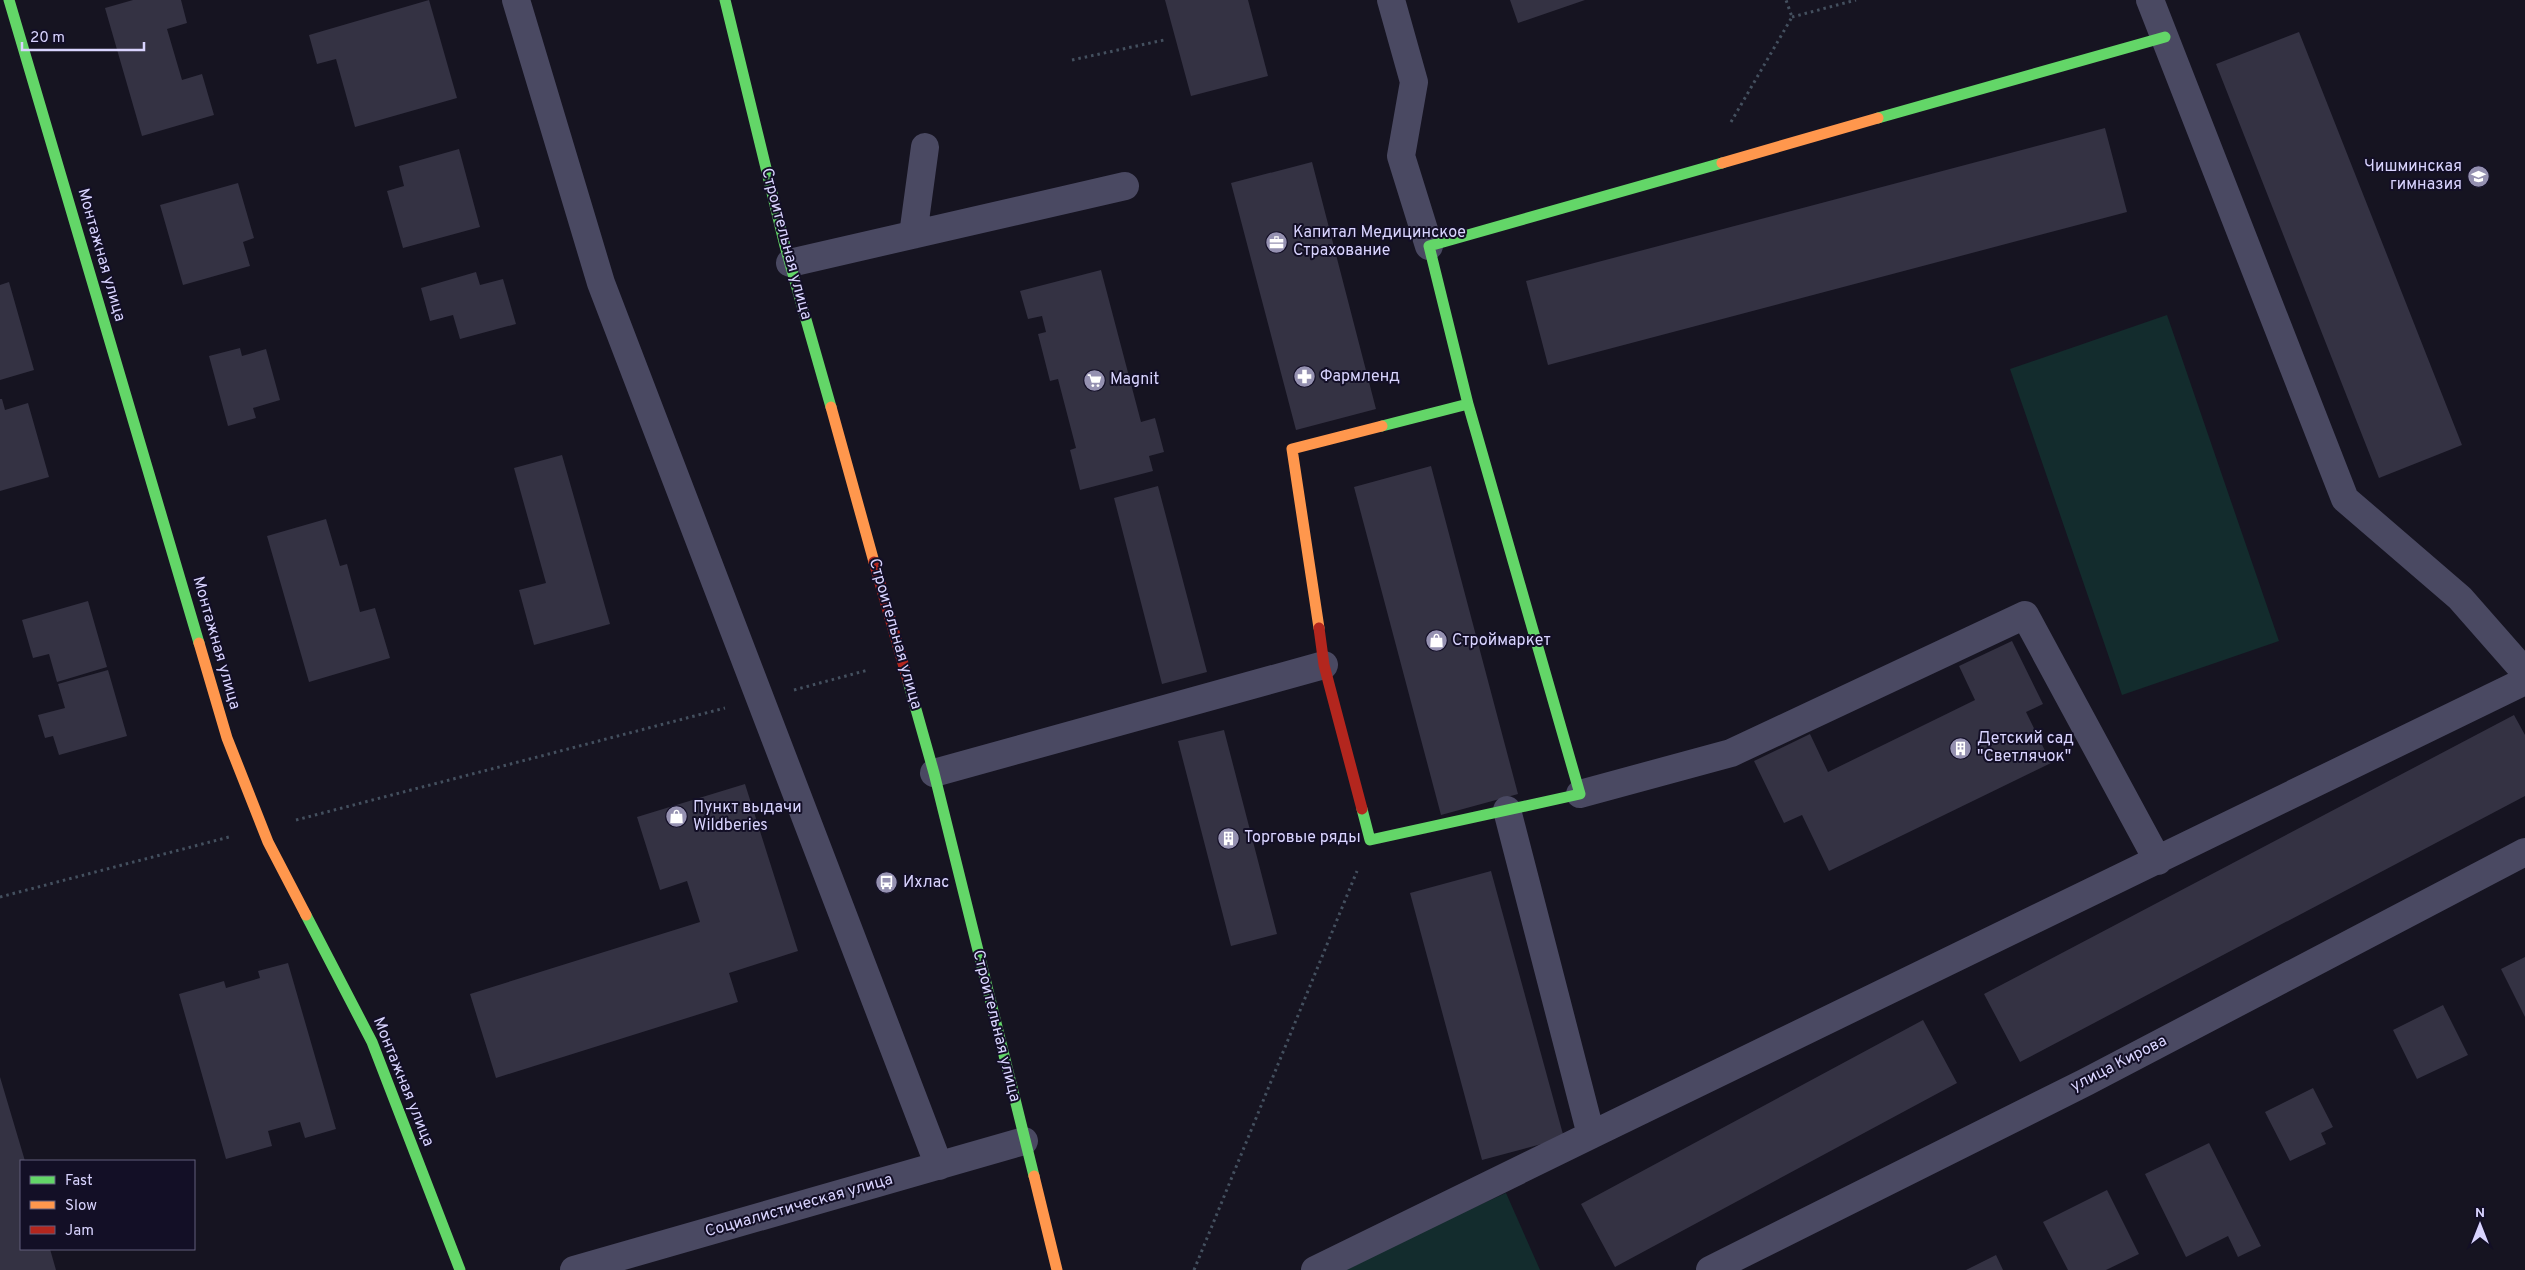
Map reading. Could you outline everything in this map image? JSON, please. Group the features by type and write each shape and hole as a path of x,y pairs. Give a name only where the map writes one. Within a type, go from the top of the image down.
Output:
{"street":[{"name":"Монтажная улица","path":"9,0 227,738 263,829 372,1042 460,1270"},
{"path":"516,0 601,283 939,1166"},
{"name":"Строительная улица","path":"725,0 790,264 934,773 1057,1270"},
{"path":"1391,0 1414,82 1401,156 1429,246 1468,404 1580,794"},
{"path":"2150,0 2345,498 2460,598 2525,672"},
{"path":"1429,246 2165,36"},
{"path":"913,235 925,147"},
{"path":"790,264 1125,186"},
{"path":"1468,404 1292,449 1324,665 1370,840 1580,794 1731,753 2025,615 2158,861"},
{"path":"934,773 1324,665"},
{"path":"1315,1270 2525,681"},
{"path":"1507,810 1591,1136"},
{"name":"улица Кирова","path":"1710,1270 2086,1082 2525,852"},
{"name":"Социалистическая улица","path":"574,1270 1024,1141"}],"path":[{"path":"1786,0 1792,17"},
{"path":"1705,167 1792,17 1856,0"},
{"path":"1072,60 1164,40"},
{"path":"0,897 902,661"},
{"path":"1194,1270 1370,840"}],"green space":[{"path":"2167,315 2279,641 2122,695 2010,369"},
{"path":"1506,1193 1540,1270 1343,1270 1341,1267"}],"building":[{"path":"133,0 181,0 187,23 167,29 182,80 202,74 214,115 142,136 105,8"},
{"path":"429,0 457,98 355,127 336,59 317,64 309,35"},
{"path":"1165,0 1248,0 1268,76 1191,96"},
{"path":"1510,0 1585,0 1518,23"},
{"path":"2299,32 2462,445 2379,478 2216,64"},
{"path":"2105,128 2127,212 1548,365 1526,281"},
{"path":"459,149 480,227 403,248 387,191 404,186 399,166"},
{"path":"1312,162 1376,409 1296,430 1231,183"},
{"path":"238,183 254,238 243,242 250,266 183,285 160,205"},
{"name":"Magnit","path":"1101,270 1141,422 1155,418 1164,452 1149,456 1153,471 1080,490 1070,450 1076,448 1058,379 1050,381 1038,334 1046,332 1042,316 1028,319 1020,291"},
{"path":"476,272 480,285 503,279 516,324 460,339 453,315 430,321 421,288"},
{"path":"9,282 34,370 0,380 0,285"},
{"path":"240,348 242,356 266,349 280,400 253,408 256,418 228,426 209,356"},
{"path":"0,399 2,399 5,410 28,403 49,477 0,491"},
{"path":"562,455 610,624 534,645 519,590 546,583 514,468"},
{"name":"Строймаркет","path":"1431,466 1518,794 1441,815 1354,487"},
{"path":"1158,486 1207,672 1162,684 1114,498"},
{"path":"326,519 340,566 347,564 360,612 375,608 390,658 309,682 267,536"},
{"path":"88,601 107,667 57,682 49,654 33,658 22,620"},
{"name":"Детский сад \"Светлячок\"","path":"2012,641 2043,704 2026,712 2051,763 1829,871 1802,815 1784,823 1754,761 1810,734 1828,772 1975,700 1959,666"},
{"path":"108,670 127,736 59,755 53,736 45,738 38,715 65,708 58,684"},
{"path":"2514,715 2525,735 2525,796 2020,1062 1984,994"},
{"name":"Торговые ряды","path":"1224,730 1277,934 1231,946 1178,741"},
{"path":"745,784 798,951 729,973 738,1002 496,1078 470,994 700,922 687,881 660,890 637,817"},
{"path":"1491,871 1564,1138 1482,1160 1410,893"},
{"path":"2525,957 2525,1017 2501,969"},
{"path":"288,963 336,1129 305,1138 300,1122 268,1131 272,1146 226,1159 179,994 224,981 226,988 260,978 258,971"},
{"path":"2443,1005 2468,1055 2417,1079 2393,1030"},
{"path":"1923,1020 1957,1083 1615,1267 1581,1204"},
{"path":"0,1077 25,1160 20,1160 20,1250 50,1250 56,1270 0,1270"},
{"path":"2313,1088 2333,1127 2321,1133 2326,1144 2290,1161 2265,1112"},
{"path":"2209,1143 2261,1246 2238,1257 2228,1236 2186,1257 2145,1174"},
{"path":"2107,1190 2139,1254 2106,1270 2068,1270 2043,1222"},
{"path":"1996,1255 2003,1270 1966,1270"}],"traffic: fast":[{"path":"9,0 199,643"},
{"path":"725,0 785,246 831,407"},
{"path":"1878,118 2165,37"},
{"path":"1382,426 1468,404 1429,246 1722,163"},
{"path":"1362,809 1370,840 1580,794 1468,404"},
{"path":"908,681 934,773 1034,1176"},
{"path":"306,915 372,1042 460,1270"}],"traffic: slow":[{"path":"1722,163 1878,118"},
{"path":"831,407 874,562"},
{"path":"1319,628 1292,449 1382,426"},
{"path":"199,643 227,738 268,842 306,915"},
{"path":"1034,1176 1057,1270"}],"traffic: jam":[{"path":"874,562 908,681"},
{"path":"1319,628 1324,665 1362,809"}],"place":[{"name":"Чишминская гимназия","path":"2478,176"},
{"name":"Капитал Медицинское Страхование","path":"1277,242"},
{"name":"Фармленд","path":"1304,377"},
{"name":"Magnit","path":"1094,380"},
{"name":"Строймаркет","path":"1436,641"},
{"name":"Детский сад \"Светлячок\"","path":"1961,748"},
{"name":"Пункт выдачи Wildberies","path":"677,817"},
{"name":"Торговые ряды","path":"1228,838"},
{"name":"Ихлас","path":"887,883"}]}
